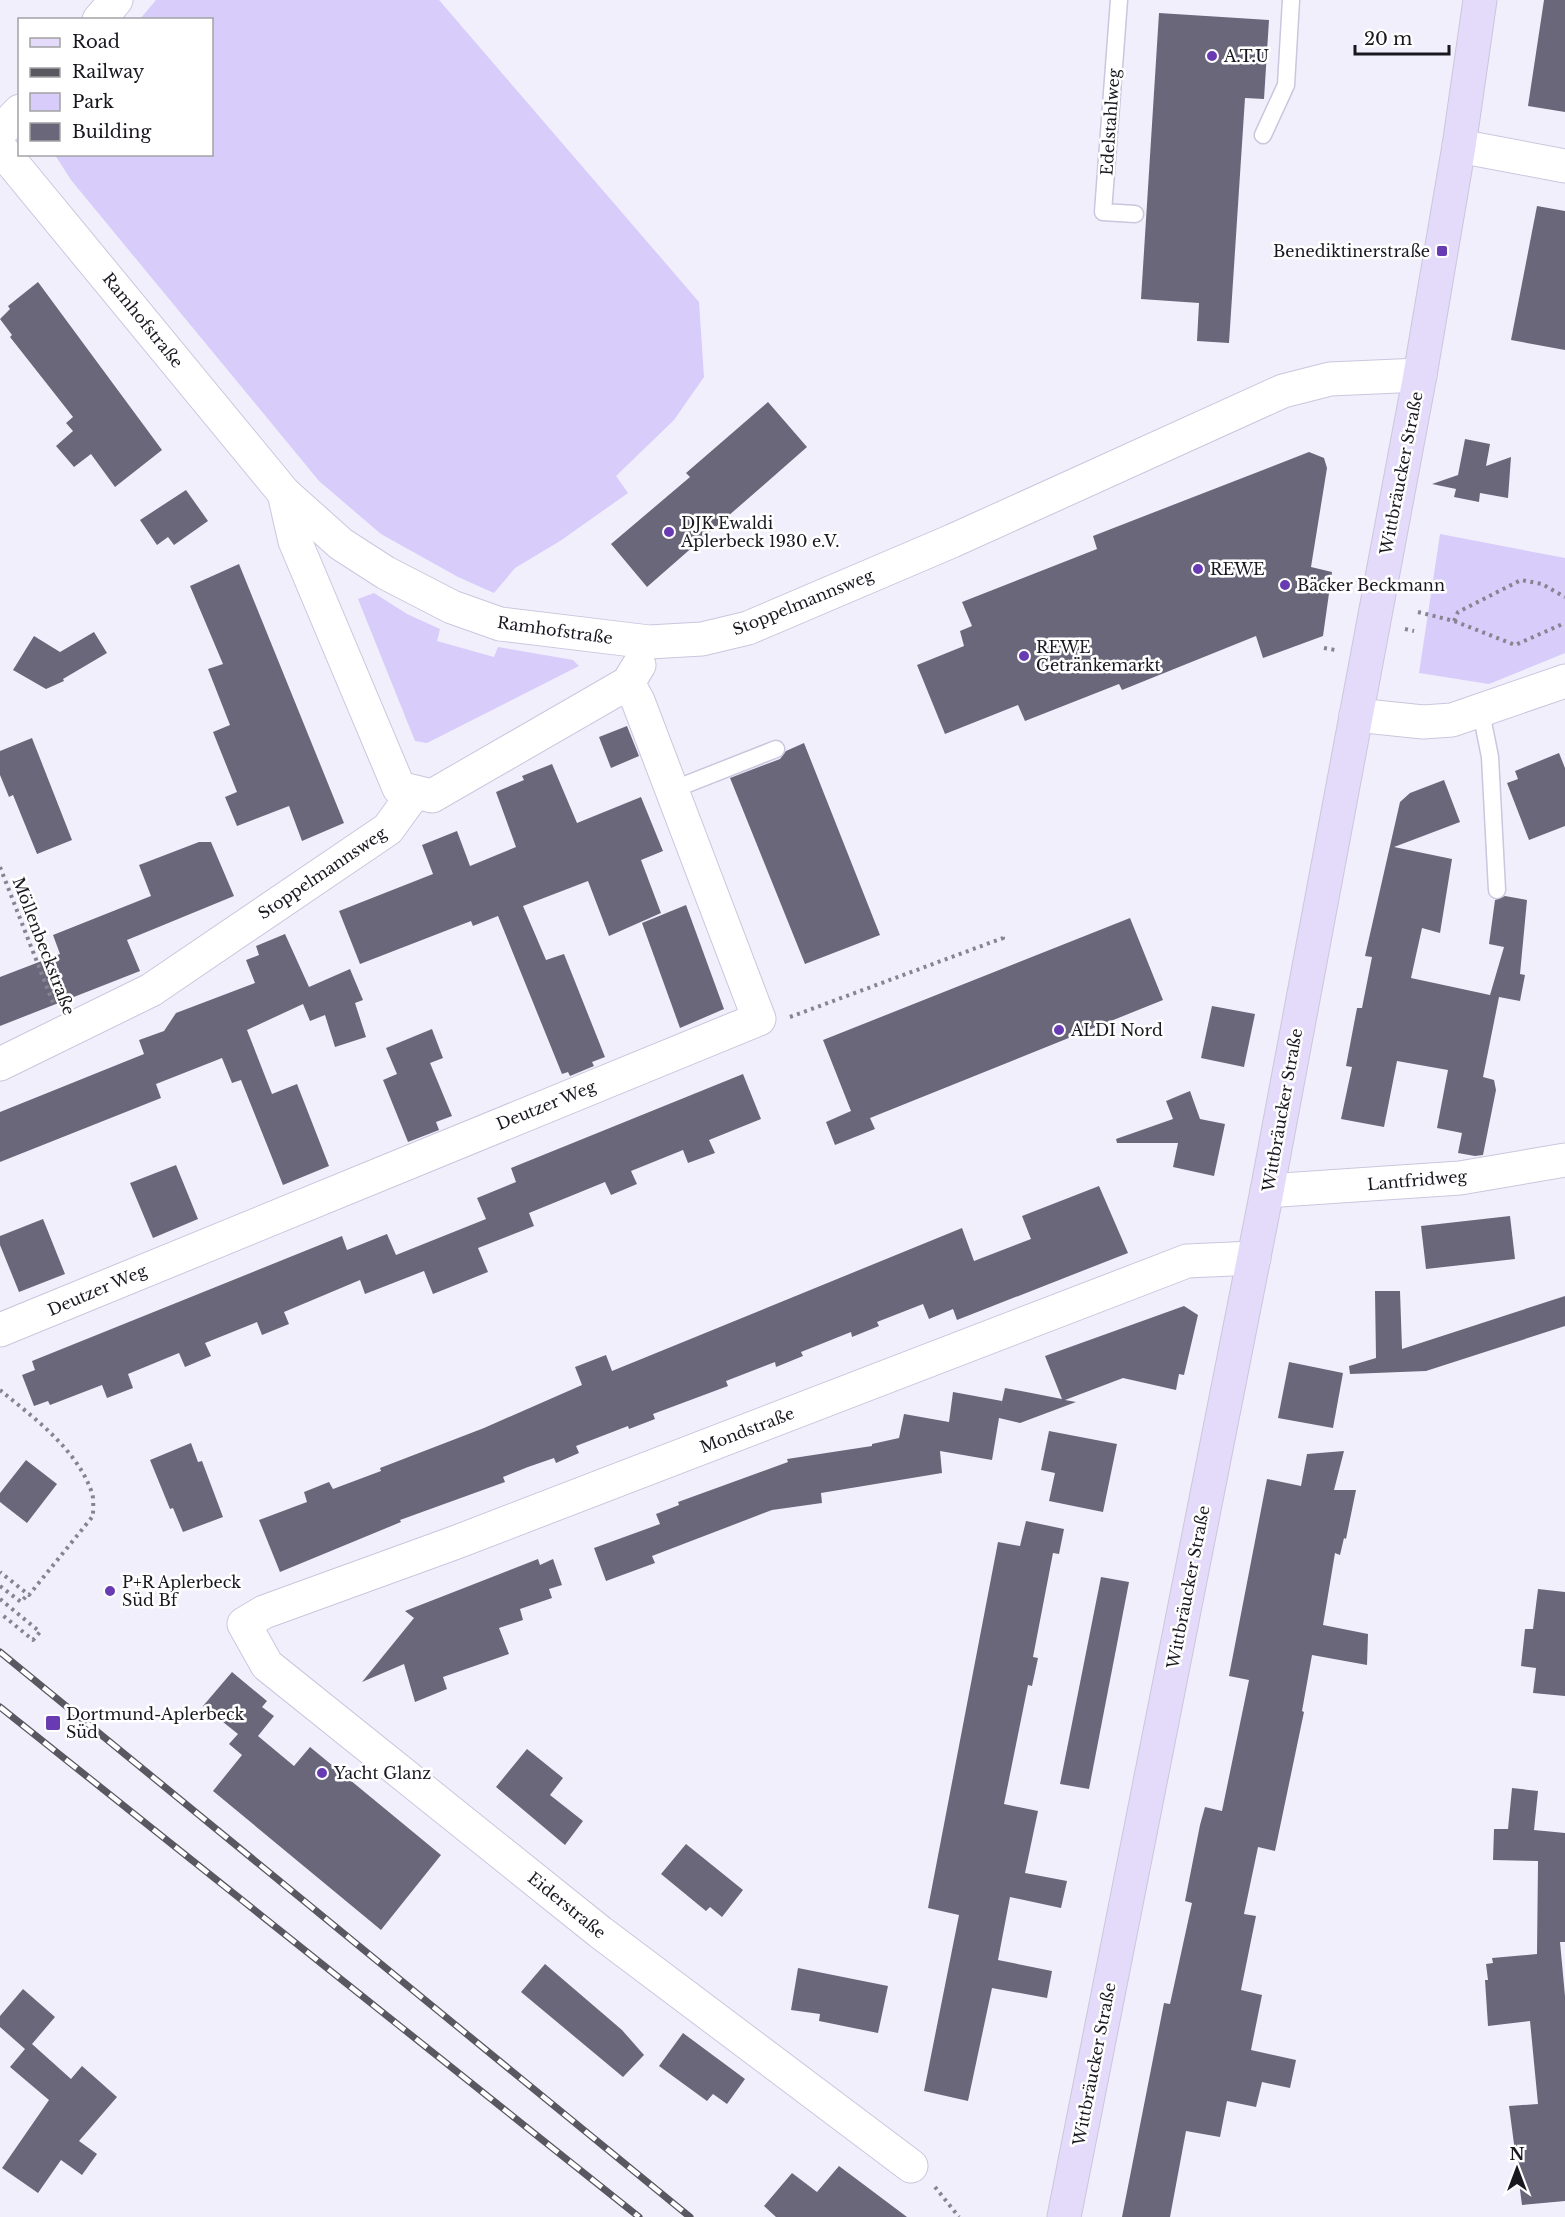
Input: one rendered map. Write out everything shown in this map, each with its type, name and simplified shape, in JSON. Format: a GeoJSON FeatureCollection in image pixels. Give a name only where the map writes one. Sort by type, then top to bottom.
{"type":"FeatureCollection","features":[{"type":"Feature","properties":{"kind":"main road","name":"Wittbräucker Straße"},"geometry":{"type":"LineString","coordinates":[[1064,2217],[1267,1191],[1420,375],[1459,146],[1480,0]]}},
{"type":"Feature","properties":{"kind":"street"},"geometry":{"type":"LineString","coordinates":[[101,18],[116,0]]}},
{"type":"Feature","properties":{"kind":"street"},"geometry":{"type":"LineString","coordinates":[[0,132],[18,113]]}},
{"type":"Feature","properties":{"kind":"street"},"geometry":{"type":"LineString","coordinates":[[1459,146],[1565,166]]}},
{"type":"Feature","properties":{"kind":"street","name":"Ramhofstraße"},"geometry":{"type":"LineString","coordinates":[[0,148],[284,493],[341,544],[386,573],[452,607],[500,624],[649,642]]}},
{"type":"Feature","properties":{"kind":"street","name":"Stoppelmannsweg"},"geometry":{"type":"LineString","coordinates":[[649,642],[702,639],[748,628],[952,541],[1283,391],[1330,379],[1420,375]]}},
{"type":"Feature","properties":{"kind":"street","name":"Ramhofstraße"},"geometry":{"type":"LineString","coordinates":[[284,493],[295,541],[399,788],[414,793]]}},
{"type":"Feature","properties":{"kind":"street"},"geometry":{"type":"LineString","coordinates":[[414,793],[432,796],[628,683],[649,642]]}},
{"type":"Feature","properties":{"kind":"street"},"geometry":{"type":"LineString","coordinates":[[1356,715],[1423,723],[1452,720],[1481,712],[1565,681]]}},
{"type":"Feature","properties":{"kind":"street"},"geometry":{"type":"LineString","coordinates":[[628,683],[638,701],[759,1019]]}},
{"type":"Feature","properties":{"kind":"street","name":"Stoppelmannsweg"},"geometry":{"type":"LineString","coordinates":[[0,1064],[66,1034],[151,990],[388,829],[414,793]]}},
{"type":"Feature","properties":{"kind":"street","name":"Deutzer Weg"},"geometry":{"type":"LineString","coordinates":[[0,1330],[759,1019]]}},
{"type":"Feature","properties":{"kind":"street","name":"Lantfridweg"},"geometry":{"type":"LineString","coordinates":[[1267,1191],[1461,1178],[1565,1160]]}},
{"type":"Feature","properties":{"kind":"street","name":"Mondstraße"},"geometry":{"type":"LineString","coordinates":[[244,1624],[264,1612],[454,1543],[1187,1261],[1254,1258]]}},
{"type":"Feature","properties":{"kind":"street","name":"Eiderstraße"},"geometry":{"type":"LineString","coordinates":[[244,1624],[267,1665],[600,1932],[911,2166]]}},
{"type":"Feature","properties":{"kind":"lane","name":"Edelstahlweg"},"geometry":{"type":"LineString","coordinates":[[1119,0],[1103,212],[1136,214]]}},
{"type":"Feature","properties":{"kind":"lane"},"geometry":{"type":"LineString","coordinates":[[1263,135],[1286,85],[1291,0]]}},
{"type":"Feature","properties":{"kind":"lane"},"geometry":{"type":"LineString","coordinates":[[1481,712],[1490,757],[1497,890]]}},
{"type":"Feature","properties":{"kind":"lane"},"geometry":{"type":"LineString","coordinates":[[672,790],[776,749]]}},
{"type":"Feature","properties":{"kind":"path"},"geometry":{"type":"LineString","coordinates":[[1454,621],[1458,612],[1521,580],[1542,584],[1565,597]]}},
{"type":"Feature","properties":{"kind":"path"},"geometry":{"type":"LineString","coordinates":[[1418,612],[1454,621],[1515,645],[1565,623]]}},
{"type":"Feature","properties":{"kind":"path"},"geometry":{"type":"LineString","coordinates":[[1324,648],[1339,651]]}},
{"type":"Feature","properties":{"kind":"path","name":"Möllenbeckstraße"},"geometry":{"type":"LineString","coordinates":[[0,867],[66,1034]]}},
{"type":"Feature","properties":{"kind":"path"},"geometry":{"type":"LineString","coordinates":[[759,1019],[797,1017],[1003,938],[1001,933]]}},
{"type":"Feature","properties":{"kind":"path"},"geometry":{"type":"LineString","coordinates":[[0,1390],[40,1424],[71,1456],[92,1494],[93,1516],[21,1602],[0,1586]]}},
{"type":"Feature","properties":{"kind":"path"},"geometry":{"type":"LineString","coordinates":[[0,1572],[28,1594]]}},
{"type":"Feature","properties":{"kind":"path"},"geometry":{"type":"LineString","coordinates":[[0,1599],[40,1632],[33,1640],[0,1613]]}},
{"type":"Feature","properties":{"kind":"path"},"geometry":{"type":"LineString","coordinates":[[911,2166],[938,2189],[959,2217]]}},
{"type":"Feature","properties":{"kind":"green space"},"geometry":{"type":"Polygon","coordinates":[[[156,0],[439,0],[699,302],[704,377],[674,420],[616,476],[628,493],[560,541],[515,568],[494,593],[458,577],[381,534],[319,481],[71,180],[56,156],[213,156],[213,18],[141,18],[156,0]]]}},
{"type":"Feature","properties":{"kind":"green space"},"geometry":{"type":"Polygon","coordinates":[[[1440,534],[1565,558],[1565,653],[1489,684],[1419,673],[1440,534]]]}},
{"type":"Feature","properties":{"kind":"green space"},"geometry":{"type":"Polygon","coordinates":[[[374,593],[407,614],[440,629],[437,641],[494,657],[498,647],[573,660],[579,666],[427,743],[415,741],[358,599],[374,593]]]}},
{"type":"Feature","properties":{"kind":"building"},"geometry":{"type":"Polygon","coordinates":[[[1544,0],[1565,0],[1565,112],[1528,106],[1544,0]]]}},
{"type":"Feature","properties":{"kind":"building"},"geometry":{"type":"Polygon","coordinates":[[[1159,13],[1269,20],[1264,99],[1245,98],[1229,343],[1197,341],[1199,303],[1141,299],[1159,13]]]}},
{"type":"Feature","properties":{"kind":"building"},"geometry":{"type":"Polygon","coordinates":[[[1537,206],[1565,211],[1565,350],[1511,340],[1537,206]]]}},
{"type":"Feature","properties":{"kind":"building"},"geometry":{"type":"Polygon","coordinates":[[[38,282],[162,450],[115,487],[91,454],[74,467],[56,446],[73,431],[66,423],[73,417],[10,337],[12,335],[0,319],[10,309],[8,306],[38,282]]]}},
{"type":"Feature","properties":{"kind":"building"},"geometry":{"type":"Polygon","coordinates":[[[768,402],[807,447],[647,587],[611,544],[690,477],[686,473],[768,402]]]}},
{"type":"Feature","properties":{"kind":"building"},"geometry":{"type":"Polygon","coordinates":[[[1465,439],[1490,444],[1486,466],[1511,457],[1508,498],[1480,493],[1479,502],[1454,497],[1456,489],[1432,484],[1458,475],[1465,439]]]}},
{"type":"Feature","properties":{"kind":"building","name":"REWE"},"geometry":{"type":"Polygon","coordinates":[[[1309,452],[1324,458],[1327,468],[1311,567],[1332,572],[1323,636],[1263,658],[1256,636],[1122,690],[1119,684],[1025,721],[1018,705],[945,734],[917,665],[964,646],[960,631],[972,626],[962,602],[1097,549],[1093,536],[1309,452]]]}},
{"type":"Feature","properties":{"kind":"building"},"geometry":{"type":"Polygon","coordinates":[[[186,490],[208,521],[174,545],[168,537],[157,545],[140,520],[186,490]]]}},
{"type":"Feature","properties":{"kind":"building"},"geometry":{"type":"Polygon","coordinates":[[[239,564],[344,823],[302,841],[289,806],[237,826],[225,797],[237,792],[213,732],[230,725],[208,669],[223,664],[190,586],[239,564]]]}},
{"type":"Feature","properties":{"kind":"building"},"geometry":{"type":"Polygon","coordinates":[[[94,632],[107,653],[63,679],[64,681],[46,689],[13,670],[34,636],[60,652],[94,632]]]}},
{"type":"Feature","properties":{"kind":"building"},"geometry":{"type":"Polygon","coordinates":[[[627,726],[639,756],[611,768],[599,737],[627,726]]]}},
{"type":"Feature","properties":{"kind":"building"},"geometry":{"type":"Polygon","coordinates":[[[32,738],[72,840],[37,854],[13,795],[9,797],[0,775],[0,751],[32,738]]]}},
{"type":"Feature","properties":{"kind":"building"},"geometry":{"type":"Polygon","coordinates":[[[804,743],[880,935],[805,964],[730,778],[780,759],[786,751],[804,743]]]}},
{"type":"Feature","properties":{"kind":"building"},"geometry":{"type":"Polygon","coordinates":[[[1559,753],[1565,768],[1565,826],[1529,840],[1507,783],[1518,779],[1515,771],[1559,753]]]}},
{"type":"Feature","properties":{"kind":"building"},"geometry":{"type":"Polygon","coordinates":[[[552,764],[577,823],[641,797],[663,851],[641,860],[661,913],[609,936],[588,881],[523,906],[546,960],[564,954],[605,1057],[592,1062],[594,1066],[570,1076],[568,1072],[562,1074],[498,916],[473,926],[471,921],[360,964],[339,911],[433,874],[422,845],[457,831],[470,866],[516,847],[496,792],[524,780],[522,776],[552,764]]]}},
{"type":"Feature","properties":{"kind":"building"},"geometry":{"type":"Polygon","coordinates":[[[1444,780],[1460,822],[1394,847],[1452,859],[1440,933],[1422,928],[1411,978],[1490,995],[1504,947],[1489,944],[1495,900],[1505,896],[1527,900],[1520,974],[1525,975],[1520,1001],[1499,997],[1483,1077],[1494,1080],[1496,1090],[1483,1155],[1475,1156],[1458,1153],[1462,1133],[1437,1128],[1448,1070],[1397,1061],[1384,1127],[1341,1119],[1352,1067],[1346,1066],[1357,1008],[1362,1008],[1372,957],[1365,956],[1400,802],[1410,793],[1444,780]]]}},
{"type":"Feature","properties":{"kind":"building"},"geometry":{"type":"Polygon","coordinates":[[[199,842],[211,842],[234,896],[127,940],[140,971],[0,1026],[0,977],[60,954],[53,935],[151,896],[139,865],[199,842]]]}},
{"type":"Feature","properties":{"kind":"building"},"geometry":{"type":"Polygon","coordinates":[[[686,905],[724,1009],[680,1028],[642,923],[686,905]]]}},
{"type":"Feature","properties":{"kind":"building"},"geometry":{"type":"Polygon","coordinates":[[[1130,918],[1163,1000],[870,1118],[875,1129],[835,1145],[826,1122],[851,1111],[823,1040],[1130,918]]]}},
{"type":"Feature","properties":{"kind":"building"},"geometry":{"type":"Polygon","coordinates":[[[285,934],[309,987],[350,969],[363,1000],[355,1003],[366,1037],[335,1047],[325,1015],[310,1021],[303,1004],[247,1030],[272,1094],[297,1084],[329,1166],[283,1185],[241,1080],[232,1083],[222,1058],[156,1084],[161,1098],[0,1162],[0,1112],[144,1054],[139,1040],[164,1031],[176,1013],[255,983],[246,960],[259,955],[256,946],[285,934]]]}},
{"type":"Feature","properties":{"kind":"building"},"geometry":{"type":"Polygon","coordinates":[[[1212,1006],[1255,1014],[1244,1067],[1201,1058],[1212,1006]]]}},
{"type":"Feature","properties":{"kind":"building"},"geometry":{"type":"Polygon","coordinates":[[[432,1029],[443,1058],[430,1063],[452,1116],[436,1122],[439,1130],[408,1142],[383,1080],[397,1074],[386,1048],[432,1029]]]}},
{"type":"Feature","properties":{"kind":"building"},"geometry":{"type":"Polygon","coordinates":[[[743,1074],[761,1119],[709,1140],[715,1153],[688,1163],[683,1150],[631,1171],[637,1184],[611,1195],[605,1182],[529,1213],[534,1226],[478,1248],[488,1272],[433,1294],[424,1271],[365,1294],[360,1280],[284,1312],[289,1324],[262,1335],[257,1322],[205,1343],[211,1356],[185,1367],[179,1353],[128,1374],[133,1388],[107,1398],[102,1385],[50,1405],[48,1401],[34,1406],[22,1375],[35,1370],[32,1361],[342,1236],[347,1250],[387,1234],[396,1255],[486,1219],[477,1198],[516,1182],[511,1168],[743,1074]]]}},
{"type":"Feature","properties":{"kind":"building"},"geometry":{"type":"Polygon","coordinates":[[[1190,1091],[1200,1119],[1225,1124],[1214,1176],[1173,1167],[1178,1143],[1117,1143],[1116,1139],[1173,1119],[1166,1101],[1190,1091]]]}},
{"type":"Feature","properties":{"kind":"building"},"geometry":{"type":"Polygon","coordinates":[[[176,1165],[198,1219],[153,1238],[130,1183],[176,1165]]]}},
{"type":"Feature","properties":{"kind":"building"},"geometry":{"type":"Polygon","coordinates":[[[1099,1186],[1128,1253],[957,1320],[953,1309],[929,1319],[923,1304],[877,1322],[879,1326],[852,1337],[851,1332],[801,1352],[803,1356],[776,1367],[775,1362],[726,1381],[728,1386],[653,1414],[655,1419],[629,1429],[628,1426],[576,1446],[579,1453],[556,1463],[554,1458],[528,1467],[503,1477],[505,1482],[400,1520],[401,1522],[280,1572],[259,1520],[307,1502],[304,1492],[329,1482],[333,1489],[381,1471],[380,1468],[484,1428],[582,1385],[575,1367],[606,1355],[612,1371],[962,1228],[974,1261],[1031,1239],[1022,1216],[1099,1186]]]}},
{"type":"Feature","properties":{"kind":"building"},"geometry":{"type":"Polygon","coordinates":[[[1510,1216],[1515,1259],[1426,1269],[1421,1226],[1510,1216]]]}},
{"type":"Feature","properties":{"kind":"building"},"geometry":{"type":"Polygon","coordinates":[[[43,1219],[65,1274],[19,1292],[0,1245],[0,1236],[43,1219]]]}},
{"type":"Feature","properties":{"kind":"building"},"geometry":{"type":"Polygon","coordinates":[[[1375,1291],[1400,1291],[1402,1349],[1565,1296],[1565,1326],[1426,1371],[1350,1374],[1349,1366],[1376,1358],[1375,1291]]]}},
{"type":"Feature","properties":{"kind":"building"},"geometry":{"type":"Polygon","coordinates":[[[1184,1306],[1198,1315],[1184,1375],[1179,1374],[1176,1390],[1123,1378],[1065,1400],[1076,1402],[1020,1423],[999,1418],[992,1460],[940,1451],[942,1473],[821,1493],[822,1503],[772,1510],[652,1556],[655,1563],[606,1581],[594,1548],[660,1524],[656,1514],[679,1505],[678,1502],[788,1462],[787,1459],[872,1446],[872,1444],[899,1438],[904,1414],[949,1422],[953,1392],[1002,1401],[1001,1406],[1005,1388],[1062,1399],[1045,1356],[1184,1306]]]}},
{"type":"Feature","properties":{"kind":"building"},"geometry":{"type":"Polygon","coordinates":[[[1289,1362],[1343,1373],[1333,1428],[1278,1418],[1289,1362]]]}},
{"type":"Feature","properties":{"kind":"building"},"geometry":{"type":"Polygon","coordinates":[[[1049,1431],[1117,1444],[1103,1512],[1049,1501],[1055,1473],[1041,1470],[1049,1431]]]}},
{"type":"Feature","properties":{"kind":"building"},"geometry":{"type":"Polygon","coordinates":[[[191,1443],[198,1462],[202,1461],[223,1517],[183,1532],[173,1508],[170,1509],[150,1460],[191,1443]]]}},
{"type":"Feature","properties":{"kind":"building"},"geometry":{"type":"Polygon","coordinates":[[[1344,1451],[1334,1490],[1356,1490],[1346,1539],[1344,1538],[1340,1555],[1335,1553],[1323,1625],[1368,1634],[1367,1665],[1312,1655],[1302,1711],[1304,1712],[1275,1851],[1258,1847],[1244,1914],[1256,1916],[1241,1990],[1262,1995],[1251,2050],[1296,2060],[1290,2088],[1262,2082],[1256,2107],[1227,2101],[1220,2137],[1186,2131],[1170,2217],[1122,2217],[1164,2003],[1170,2004],[1192,1903],[1185,1901],[1200,1825],[1205,1807],[1222,1811],[1249,1680],[1229,1676],[1267,1479],[1301,1486],[1307,1454],[1344,1451]]]}},
{"type":"Feature","properties":{"kind":"building"},"geometry":{"type":"Polygon","coordinates":[[[26,1460],[57,1484],[27,1523],[0,1502],[0,1493],[26,1460]]]}},
{"type":"Feature","properties":{"kind":"building"},"geometry":{"type":"Polygon","coordinates":[[[1026,1521],[1064,1529],[1059,1554],[1053,1553],[1033,1657],[1038,1658],[1032,1686],[1028,1685],[1004,1804],[1038,1811],[1025,1873],[1067,1881],[1061,1908],[1010,1897],[998,1960],[1052,1971],[1047,1998],[992,1988],[968,2101],[924,2091],[959,1915],[928,1908],[998,1542],[1020,1546],[1026,1521]]]}},
{"type":"Feature","properties":{"kind":"building"},"geometry":{"type":"Polygon","coordinates":[[[538,1559],[540,1565],[553,1559],[562,1585],[549,1589],[552,1598],[520,1609],[523,1620],[499,1628],[509,1654],[443,1677],[447,1689],[415,1702],[404,1664],[362,1682],[414,1618],[405,1611],[538,1559]]]}},
{"type":"Feature","properties":{"kind":"building"},"geometry":{"type":"Polygon","coordinates":[[[1101,1577],[1129,1582],[1089,1789],[1060,1784],[1101,1577]]]}},
{"type":"Feature","properties":{"kind":"building"},"geometry":{"type":"Polygon","coordinates":[[[1538,1589],[1565,1592],[1565,1696],[1533,1693],[1536,1668],[1521,1666],[1525,1629],[1533,1629],[1538,1589]]]}},
{"type":"Feature","properties":{"kind":"building"},"geometry":{"type":"Polygon","coordinates":[[[232,1672],[267,1701],[262,1707],[274,1716],[258,1736],[294,1766],[310,1747],[441,1855],[381,1930],[213,1791],[242,1755],[229,1744],[238,1734],[203,1706],[232,1672]]]}},
{"type":"Feature","properties":{"kind":"building"},"geometry":{"type":"Polygon","coordinates":[[[527,1749],[563,1778],[550,1795],[583,1821],[565,1845],[496,1787],[527,1749]]]}},
{"type":"Feature","properties":{"kind":"building"},"geometry":{"type":"Polygon","coordinates":[[[1512,1788],[1538,1791],[1534,1830],[1565,1833],[1565,1942],[1560,1942],[1565,1996],[1565,2201],[1522,2205],[1509,2106],[1538,2104],[1530,2021],[1488,2026],[1485,1980],[1488,1980],[1486,1964],[1493,1963],[1492,1958],[1537,1954],[1538,1861],[1493,1860],[1494,1829],[1508,1829],[1512,1788]]]}},
{"type":"Feature","properties":{"kind":"building"},"geometry":{"type":"Polygon","coordinates":[[[686,1844],[743,1890],[722,1917],[710,1907],[706,1911],[661,1874],[686,1844]]]}},
{"type":"Feature","properties":{"kind":"building"},"geometry":{"type":"Polygon","coordinates":[[[545,1964],[622,2030],[644,2055],[623,2077],[521,1992],[545,1964]]]}},
{"type":"Feature","properties":{"kind":"building"},"geometry":{"type":"Polygon","coordinates":[[[798,1968],[888,1986],[878,2033],[819,2021],[820,2014],[791,2010],[798,1968]]]}},
{"type":"Feature","properties":{"kind":"building"},"geometry":{"type":"Polygon","coordinates":[[[23,1989],[55,2017],[32,2044],[71,2079],[82,2066],[117,2097],[79,2141],[97,2154],[82,2175],[61,2160],[38,2193],[2,2168],[49,2100],[10,2067],[25,2049],[0,2027],[0,2016],[23,1989]]]}},
{"type":"Feature","properties":{"kind":"building"},"geometry":{"type":"Polygon","coordinates":[[[683,2033],[745,2079],[727,2104],[713,2094],[707,2101],[659,2066],[683,2033]]]}},
{"type":"Feature","properties":{"kind":"building"},"geometry":{"type":"Polygon","coordinates":[[[839,2166],[907,2217],[776,2217],[764,2206],[792,2173],[817,2192],[839,2166]]]}},
{"type":"Feature","properties":{"kind":"railway"},"geometry":{"type":"LineString","coordinates":[[0,1652],[690,2217]]}},
{"type":"Feature","properties":{"kind":"railway"},"geometry":{"type":"LineString","coordinates":[[0,1707],[639,2217]]}},
{"type":"Feature","properties":{"kind":"place","name":"A.T.U"},"geometry":{"type":"Point","coordinates":[1212,56]}},
{"type":"Feature","properties":{"kind":"place","name":"Benediktinerstraße"},"geometry":{"type":"Point","coordinates":[1442,251]}},
{"type":"Feature","properties":{"kind":"place","name":"DJK Ewaldi Aplerbeck 1930 e.V."},"geometry":{"type":"Point","coordinates":[669,532]}},
{"type":"Feature","properties":{"kind":"place","name":"REWE"},"geometry":{"type":"Point","coordinates":[1198,569]}},
{"type":"Feature","properties":{"kind":"place","name":"Bäcker Beckmann"},"geometry":{"type":"Point","coordinates":[1285,585]}},
{"type":"Feature","properties":{"kind":"place","name":"REWE Getränkemarkt"},"geometry":{"type":"Point","coordinates":[1024,656]}},
{"type":"Feature","properties":{"kind":"place","name":"ALDI Nord"},"geometry":{"type":"Point","coordinates":[1059,1030]}},
{"type":"Feature","properties":{"kind":"place","name":"P+R Aplerbeck Süd Bf"},"geometry":{"type":"Point","coordinates":[110,1591]}},
{"type":"Feature","properties":{"kind":"place","name":"Dortmund-Aplerbeck Süd"},"geometry":{"type":"Point","coordinates":[53,1723]}},
{"type":"Feature","properties":{"kind":"place","name":"Yacht Glanz"},"geometry":{"type":"Point","coordinates":[322,1773]}}]}
